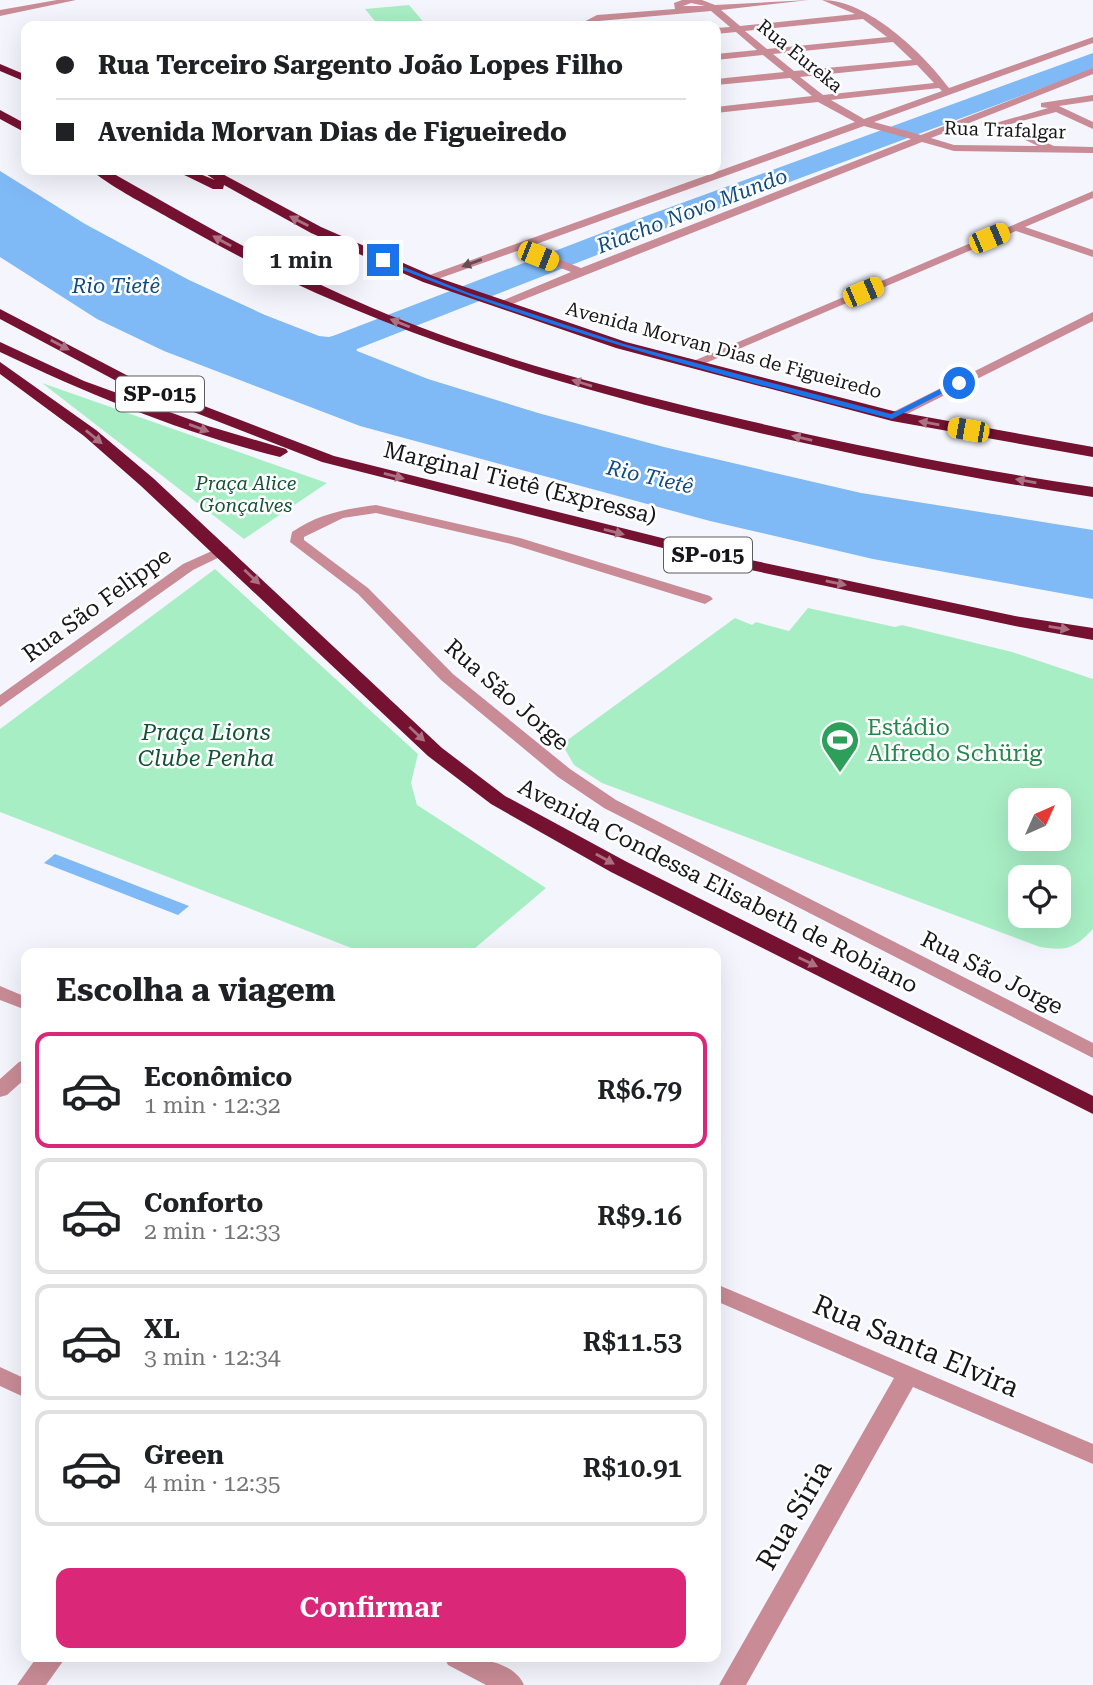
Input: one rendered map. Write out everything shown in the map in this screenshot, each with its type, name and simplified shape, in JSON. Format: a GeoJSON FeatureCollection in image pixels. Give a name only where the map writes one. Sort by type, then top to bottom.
{"type":"FeatureCollection","features":[{"type":"Feature","properties":{"kind":"highway"},"geometry":{"type":"LineString","coordinates":[[0,67],[21,77]]}},
{"type":"Feature","properties":{"kind":"highway"},"geometry":{"type":"LineString","coordinates":[[0,106],[21,113]]}},
{"type":"Feature","properties":{"kind":"highway"},"geometry":{"type":"LineString","coordinates":[[0,114],[21,126]]}},
{"type":"Feature","properties":{"kind":"highway"},"geometry":{"type":"LineString","coordinates":[[107,175],[246,255],[428,334],[643,401],[865,452],[1093,492]]}},
{"type":"Feature","properties":{"kind":"highway"},"geometry":{"type":"LineString","coordinates":[[192,175],[262,203]]}},
{"type":"Feature","properties":{"kind":"highway","name":"Avenida Morvan Dias de Figueiredo"},"geometry":{"type":"LineString","coordinates":[[214,175],[262,203],[428,279],[491,303],[690,365],[892,416],[1093,453]]}},
{"type":"Feature","properties":{"kind":"highway","name":"Marginal Tietê (Expressa)"},"geometry":{"type":"LineString","coordinates":[[0,313],[129,382],[328,459],[746,564],[1015,621],[1093,634]]}},
{"type":"Feature","properties":{"kind":"highway"},"geometry":{"type":"LineString","coordinates":[[0,345],[79,384],[202,429],[271,450],[328,459]]}},
{"type":"Feature","properties":{"kind":"highway","name":"Avenida Condessa Elisabeth de Robiano"},"geometry":{"type":"LineString","coordinates":[[0,367],[90,433],[223,550],[435,752],[498,800],[619,867],[1093,1106]]}},
{"type":"Feature","properties":{"kind":"street"},"geometry":{"type":"LineString","coordinates":[[0,13],[72,0]]}},
{"type":"Feature","properties":{"kind":"street"},"geometry":{"type":"LineString","coordinates":[[590,21],[711,6],[805,0]]}},
{"type":"Feature","properties":{"kind":"street"},"geometry":{"type":"LineString","coordinates":[[826,0],[866,16],[945,88]]}},
{"type":"Feature","properties":{"kind":"street","name":"Rua Eureka"},"geometry":{"type":"LineString","coordinates":[[711,6],[821,99],[863,122],[912,137]]}},
{"type":"Feature","properties":{"kind":"street"},"geometry":{"type":"LineString","coordinates":[[721,31],[866,16]]}},
{"type":"Feature","properties":{"kind":"street"},"geometry":{"type":"LineString","coordinates":[[721,56],[894,39]]}},
{"type":"Feature","properties":{"kind":"street"},"geometry":{"type":"LineString","coordinates":[[721,173],[863,122],[945,88],[1093,40]]}},
{"type":"Feature","properties":{"kind":"street"},"geometry":{"type":"LineString","coordinates":[[721,82],[916,62]]}},
{"type":"Feature","properties":{"kind":"street"},"geometry":{"type":"LineString","coordinates":[[491,303],[581,272],[912,137],[985,113],[1093,71]]}},
{"type":"Feature","properties":{"kind":"street"},"geometry":{"type":"LineString","coordinates":[[721,109],[945,88]]}},
{"type":"Feature","properties":{"kind":"street"},"geometry":{"type":"LineString","coordinates":[[1055,150],[997,124],[1093,98]]}},
{"type":"Feature","properties":{"kind":"street"},"geometry":{"type":"LineString","coordinates":[[985,113],[1054,107],[1093,126]]}},
{"type":"Feature","properties":{"kind":"street","name":"Rua Trafalgar"},"geometry":{"type":"LineString","coordinates":[[912,137],[968,149],[1093,150]]}},
{"type":"Feature","properties":{"kind":"street"},"geometry":{"type":"LineString","coordinates":[[428,279],[716,175]]}},
{"type":"Feature","properties":{"kind":"street"},"geometry":{"type":"LineString","coordinates":[[690,365],[1093,194]]}},
{"type":"Feature","properties":{"kind":"street"},"geometry":{"type":"LineString","coordinates":[[1014,227],[1093,254]]}},
{"type":"Feature","properties":{"kind":"street"},"geometry":{"type":"LineString","coordinates":[[517,247],[581,272]]}},
{"type":"Feature","properties":{"kind":"street"},"geometry":{"type":"LineString","coordinates":[[892,416],[1093,316]]}},
{"type":"Feature","properties":{"kind":"street","name":"Rua São Jorge"},"geometry":{"type":"LineString","coordinates":[[705,599],[515,541],[376,509],[340,514],[310,526],[297,535],[297,542],[363,592],[447,677],[564,774],[610,804],[1093,1051]]}},
{"type":"Feature","properties":{"kind":"street","name":"Rua São Felippe"},"geometry":{"type":"LineString","coordinates":[[0,702],[188,567],[223,550]]}},
{"type":"Feature","properties":{"kind":"street"},"geometry":{"type":"LineString","coordinates":[[0,992],[21,1002]]}},
{"type":"Feature","properties":{"kind":"street"},"geometry":{"type":"LineString","coordinates":[[0,1090],[21,1071]]}},
{"type":"Feature","properties":{"kind":"street","name":"Rua Santa Elvira"},"geometry":{"type":"LineString","coordinates":[[721,1294],[1093,1454]]}},
{"type":"Feature","properties":{"kind":"street","name":"Rua Síria"},"geometry":{"type":"LineString","coordinates":[[732,1685],[908,1375]]}},
{"type":"Feature","properties":{"kind":"street"},"geometry":{"type":"LineString","coordinates":[[0,1376],[21,1386]]}},
{"type":"Feature","properties":{"kind":"street"},"geometry":{"type":"LineString","coordinates":[[30,1685],[49,1662]]}},
{"type":"Feature","properties":{"kind":"street"},"geometry":{"type":"LineString","coordinates":[[467,1662],[511,1685]]}},
{"type":"Feature","properties":{"kind":"green space"},"geometry":{"type":"Polygon","coordinates":[[[409,5],[423,21],[375,21],[365,9],[409,5]]]}},
{"type":"Feature","properties":{"kind":"green space","name":"Praça Alice Gonçalves"},"geometry":{"type":"Polygon","coordinates":[[[42,383],[327,483],[244,539],[42,383]]]}},
{"type":"Feature","properties":{"kind":"green space","name":"Praça Lions Clube Penha"},"geometry":{"type":"Polygon","coordinates":[[[215,569],[418,754],[411,783],[417,805],[546,888],[475,948],[351,948],[0,812],[0,729],[215,569]]]}},
{"type":"Feature","properties":{"kind":"green space","name":"Estádio Alfredo Schürig"},"geometry":{"type":"Polygon","coordinates":[[[808,608],[895,627],[902,625],[1012,652],[1093,679],[1093,929],[1070,947],[1040,947],[602,783],[574,765],[562,744],[735,618],[752,625],[756,622],[789,631],[808,608]]]}},
{"type":"Feature","properties":{"kind":"water","name":"Rio Tietê"},"geometry":{"type":"Polygon","coordinates":[[[0,171],[85,224],[189,280],[265,315],[319,336],[329,337],[376,326],[390,332],[356,347],[357,351],[428,379],[538,413],[664,447],[861,493],[1093,530],[1093,599],[873,559],[710,521],[360,426],[164,351],[97,319],[0,257],[0,171]]]}},
{"type":"Feature","properties":{"kind":"water"},"geometry":{"type":"Polygon","coordinates":[[[55,854],[189,906],[178,915],[44,863],[55,854]]]}},
{"type":"Feature","properties":{"kind":"waterway","name":"Riacho Novo Mundo"},"geometry":{"type":"LineString","coordinates":[[323,351],[656,222],[1093,60]]}},
{"type":"Feature","properties":{"kind":"place","name":"Estádio Alfredo Schürig"},"geometry":{"type":"Point","coordinates":[840,774]}},
{"type":"Feature","properties":{"kind":"route"},"geometry":{"type":"LineString","coordinates":[[383,260],[467,294],[621,345],[892,416],[959,383]]}}]}
